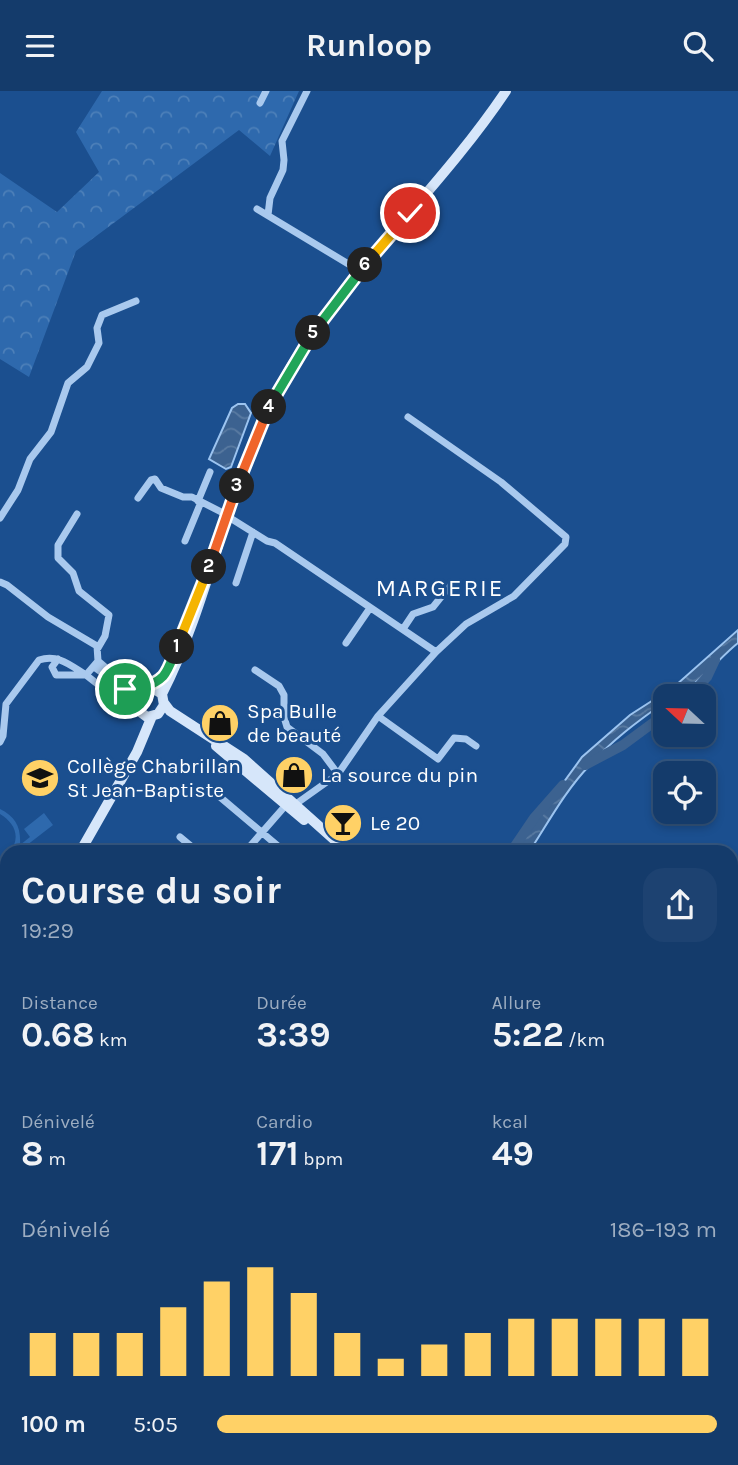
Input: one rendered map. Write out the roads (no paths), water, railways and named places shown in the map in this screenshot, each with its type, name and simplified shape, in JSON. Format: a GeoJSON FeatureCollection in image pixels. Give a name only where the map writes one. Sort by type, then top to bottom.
{"type":"FeatureCollection","features":[{"type":"Feature","properties":{"kind":"main road"},"geometry":{"type":"LineString","coordinates":[[84,845],[139,736],[163,698],[259,427],[280,385],[322,320],[459,154],[506,91]]}},
{"type":"Feature","properties":{"kind":"main road"},"geometry":{"type":"LineString","coordinates":[[214,557],[167,672],[162,680],[146,688],[134,699],[135,708],[151,715],[171,718],[214,744],[291,804]]}},
{"type":"Feature","properties":{"kind":"main road"},"geometry":{"type":"LineString","coordinates":[[146,688],[163,698],[170,711],[244,759],[338,845]]}},
{"type":"Feature","properties":{"kind":"street"},"geometry":{"type":"LineString","coordinates":[[260,103],[266,91]]}},
{"type":"Feature","properties":{"kind":"street"},"geometry":{"type":"LineString","coordinates":[[268,215],[270,198],[285,160],[282,141],[307,91]]}},
{"type":"Feature","properties":{"kind":"street"},"geometry":{"type":"LineString","coordinates":[[257,209],[360,271]]}},
{"type":"Feature","properties":{"kind":"street"},"geometry":{"type":"LineString","coordinates":[[0,517],[18,489],[30,459],[51,432],[68,383],[87,367],[99,343],[97,328],[102,315],[136,301]]}},
{"type":"Feature","properties":{"kind":"street"},"geometry":{"type":"LineString","coordinates":[[252,845],[291,804],[338,774],[378,716],[436,652],[466,624],[522,589],[565,544],[566,537],[501,482],[408,417]]}},
{"type":"Feature","properties":{"kind":"street"},"geometry":{"type":"LineString","coordinates":[[185,541],[210,472]]}},
{"type":"Feature","properties":{"kind":"street"},"geometry":{"type":"LineString","coordinates":[[138,498],[151,480],[155,479],[161,488],[200,501],[267,541],[275,543],[436,652]]}},
{"type":"Feature","properties":{"kind":"street"},"geometry":{"type":"LineString","coordinates":[[58,659],[52,667],[56,675],[86,675],[96,664],[98,648],[105,636],[109,615],[79,591],[73,573],[58,558],[58,545],[77,514]]}},
{"type":"Feature","properties":{"kind":"street"},"geometry":{"type":"LineString","coordinates":[[236,583],[253,532]]}},
{"type":"Feature","properties":{"kind":"street"},"geometry":{"type":"LineString","coordinates":[[0,582],[48,617],[94,642],[98,648]]}},
{"type":"Feature","properties":{"kind":"street"},"geometry":{"type":"LineString","coordinates":[[403,629],[414,614],[433,607],[449,587]]}},
{"type":"Feature","properties":{"kind":"street"},"geometry":{"type":"LineString","coordinates":[[346,643],[370,608]]}},
{"type":"Feature","properties":{"kind":"street"},"geometry":{"type":"LineString","coordinates":[[0,742],[3,736],[4,712],[10,697],[39,660],[47,658],[64,661],[114,697]]}},
{"type":"Feature","properties":{"kind":"street"},"geometry":{"type":"LineString","coordinates":[[96,664],[120,680],[146,688]]}},
{"type":"Feature","properties":{"kind":"street"},"geometry":{"type":"LineString","coordinates":[[96,664],[134,699]]}},
{"type":"Feature","properties":{"kind":"street"},"geometry":{"type":"LineString","coordinates":[[255,670],[279,686],[284,695],[287,727],[323,754],[338,774]]}},
{"type":"Feature","properties":{"kind":"street"},"geometry":{"type":"LineString","coordinates":[[378,716],[438,759],[454,738],[466,739],[476,745]]}},
{"type":"Feature","properties":{"kind":"street"},"geometry":{"type":"LineString","coordinates":[[220,797],[277,845]]}},
{"type":"Feature","properties":{"kind":"street"},"geometry":{"type":"LineString","coordinates":[[180,837],[190,845]]}},
{"type":"Feature","properties":{"kind":"water"},"geometry":{"type":"Polygon","coordinates":[[[245,404],[251,413],[231,467],[226,469],[209,459],[232,408],[245,404]]]}},
{"type":"Feature","properties":{"kind":"water"},"geometry":{"type":"Polygon","coordinates":[[[738,630],[738,643],[694,684],[677,684],[738,630]]]}},
{"type":"Feature","properties":{"kind":"water"},"geometry":{"type":"Polygon","coordinates":[[[653,700],[653,711],[625,732],[580,776],[533,845],[518,845],[582,757],[630,715],[653,700]]]}},
{"type":"Feature","properties":{"kind":"waterway"},"geometry":{"type":"LineString","coordinates":[[701,684],[715,660]]}},
{"type":"Feature","properties":{"kind":"waterway"},"geometry":{"type":"LineString","coordinates":[[585,765],[623,745],[653,723]]}},
{"type":"Feature","properties":{"kind":"waterway"},"geometry":{"type":"LineString","coordinates":[[516,845],[534,818],[563,785]]}},
{"type":"Feature","properties":{"kind":"place","name":"Spa Bulle de beauté"},"geometry":{"type":"Point","coordinates":[220,723]}},
{"type":"Feature","properties":{"kind":"place","name":"La source du pin"},"geometry":{"type":"Point","coordinates":[294,775]}},
{"type":"Feature","properties":{"kind":"place","name":"Collège Chabrillan St Jean-Baptiste"},"geometry":{"type":"Point","coordinates":[40,778]}},
{"type":"Feature","properties":{"kind":"place","name":"Le 20"},"geometry":{"type":"Point","coordinates":[343,823]}},
{"type":"Feature","properties":{"kind":"district","name":"MARGERIE"},"geometry":{"type":"Point","coordinates":[440,588]}}]}
